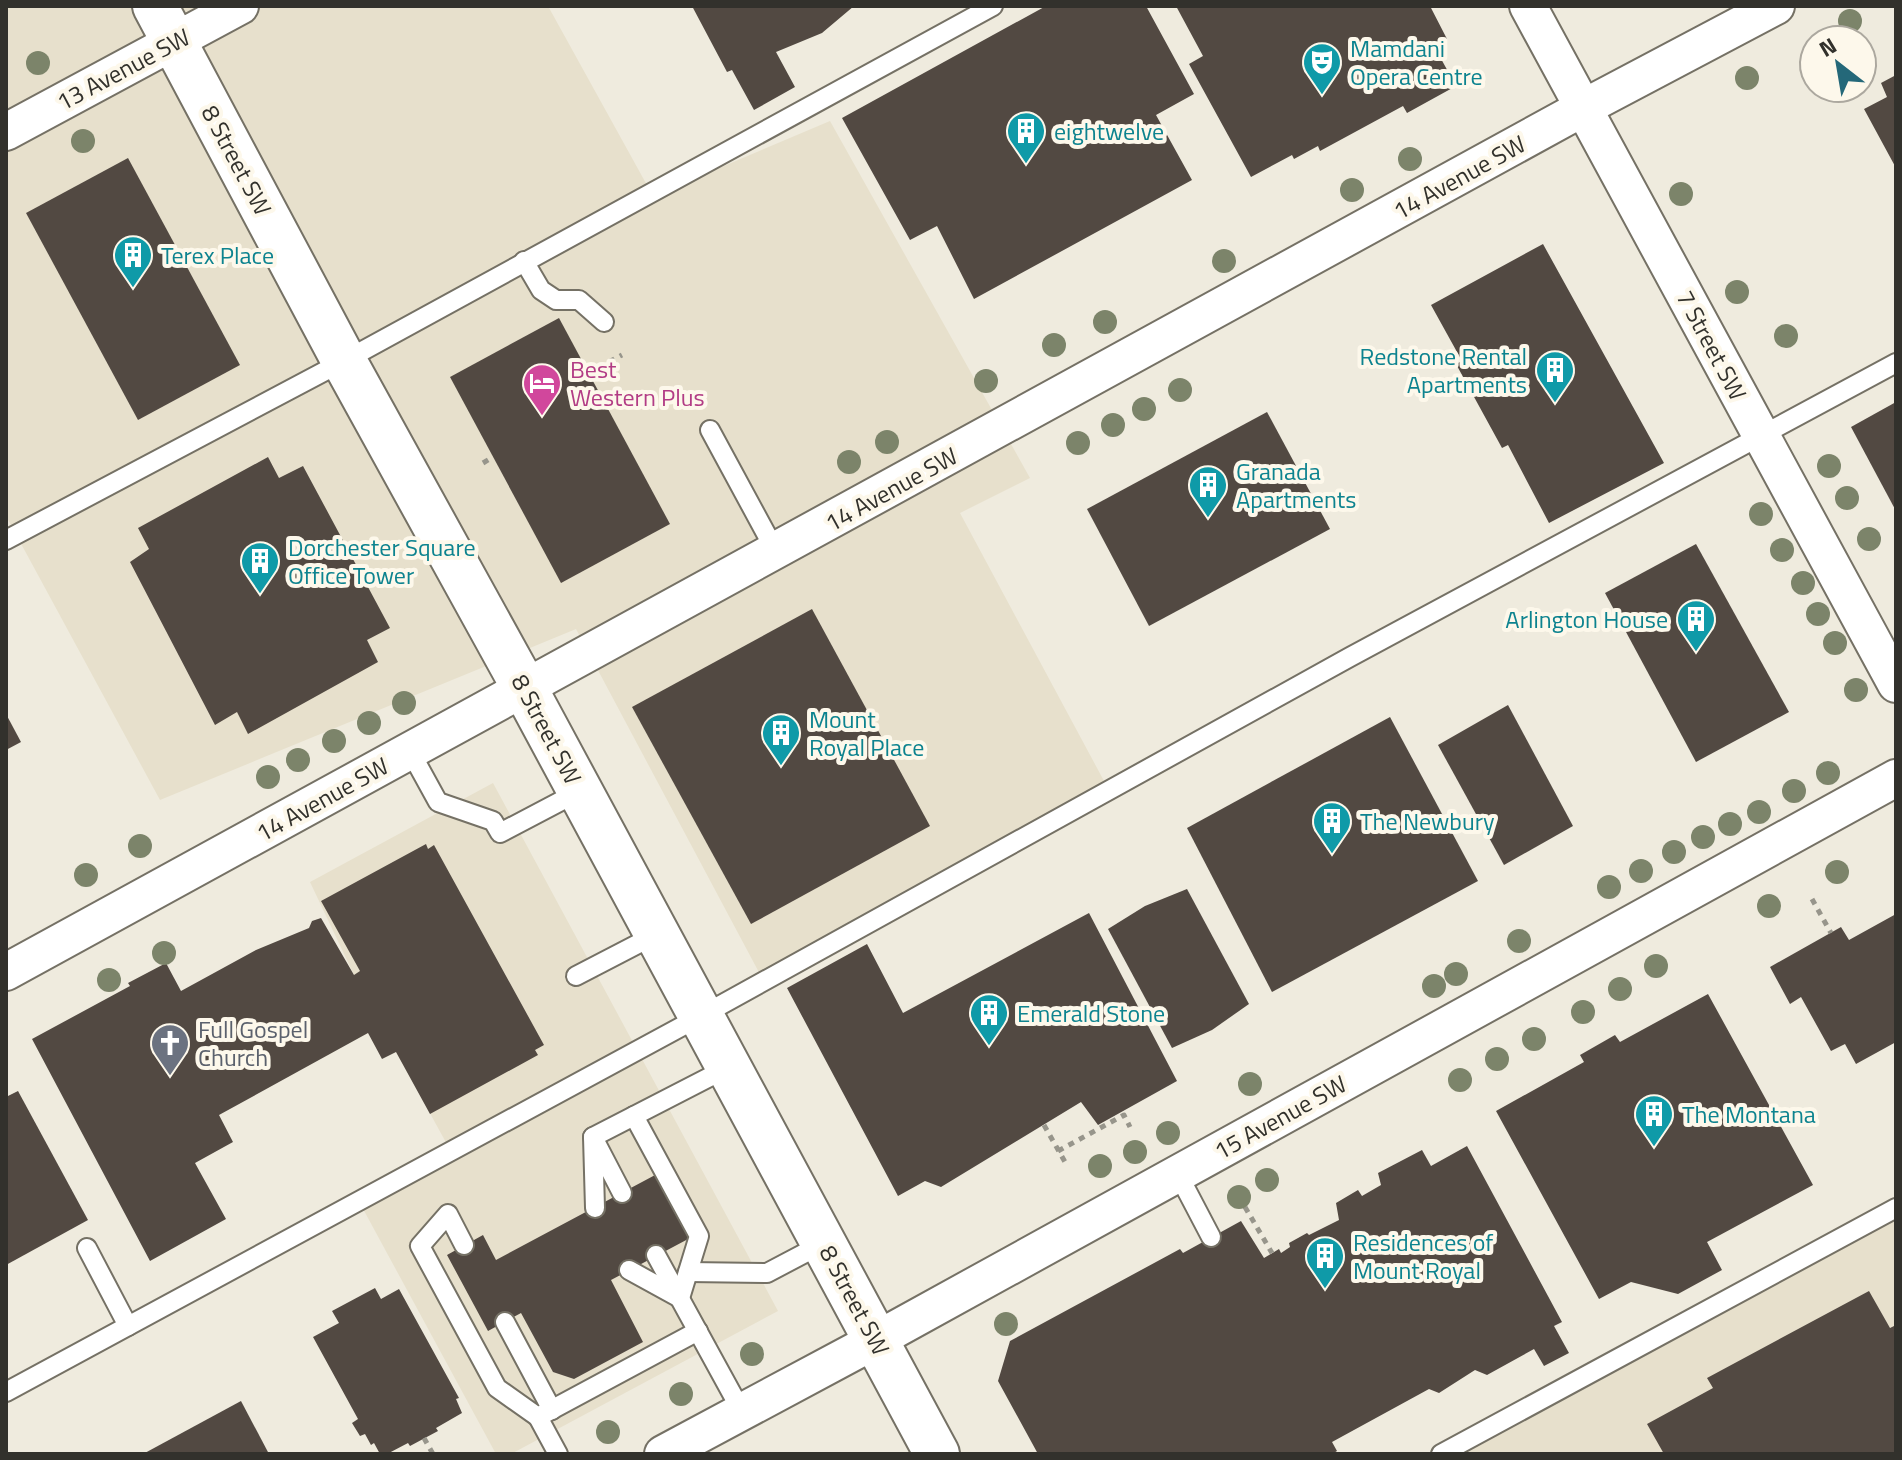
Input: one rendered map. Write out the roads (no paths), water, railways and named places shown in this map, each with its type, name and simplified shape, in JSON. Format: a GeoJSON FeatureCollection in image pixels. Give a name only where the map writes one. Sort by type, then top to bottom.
{"type":"FeatureCollection","features":[{"type":"Feature","properties":{"kind":"main road","name":"8 Street SW"},"geometry":{"type":"LineString","coordinates":[[164,24],[937,1454]]}},
{"type":"Feature","properties":{"kind":"street","name":"13 Avenue SW"},"geometry":{"type":"LineString","coordinates":[[6,132],[164,24],[240,6]]}},
{"type":"Feature","properties":{"kind":"street","name":"7 Street SW"},"geometry":{"type":"LineString","coordinates":[[1528,6],[1896,684]]}},
{"type":"Feature","properties":{"kind":"street","name":"14 Avenue SW"},"geometry":{"type":"LineString","coordinates":[[6,972],[1583,108],[1776,6]]}},
{"type":"Feature","properties":{"kind":"street","name":"15 Avenue SW"},"geometry":{"type":"LineString","coordinates":[[663,1454],[876,1340],[1896,778]]}},
{"type":"Feature","properties":{"kind":"lane"},"geometry":{"type":"LineString","coordinates":[[6,540],[344,361],[993,6]]}},
{"type":"Feature","properties":{"kind":"lane"},"geometry":{"type":"LineString","coordinates":[[524,261],[541,290],[556,300],[579,300],[604,322]]}},
{"type":"Feature","properties":{"kind":"lane"},"geometry":{"type":"LineString","coordinates":[[6,1392],[701,1016],[1350,657],[1896,363]]}},
{"type":"Feature","properties":{"kind":"lane"},"geometry":{"type":"LineString","coordinates":[[710,430],[776,552]]}},
{"type":"Feature","properties":{"kind":"lane"},"geometry":{"type":"LineString","coordinates":[[410,751],[438,802],[493,821],[500,833],[580,791]]}},
{"type":"Feature","properties":{"kind":"lane"},"geometry":{"type":"LineString","coordinates":[[576,976],[657,934]]}},
{"type":"Feature","properties":{"kind":"lane"},"geometry":{"type":"LineString","coordinates":[[593,1137],[729,1067]]}},
{"type":"Feature","properties":{"kind":"lane"},"geometry":{"type":"LineString","coordinates":[[634,1116],[699,1236],[680,1298]]}},
{"type":"Feature","properties":{"kind":"lane"},"geometry":{"type":"LineString","coordinates":[[593,1137],[622,1193]]}},
{"type":"Feature","properties":{"kind":"lane"},"geometry":{"type":"LineString","coordinates":[[593,1137],[595,1208]]}},
{"type":"Feature","properties":{"kind":"lane"},"geometry":{"type":"LineString","coordinates":[[1178,1174],[1211,1237]]}},
{"type":"Feature","properties":{"kind":"lane"},"geometry":{"type":"LineString","coordinates":[[1441,1454],[1896,1208]]}},
{"type":"Feature","properties":{"kind":"lane"},"geometry":{"type":"LineString","coordinates":[[464,1245],[448,1214],[420,1246],[497,1388],[545,1414]]}},
{"type":"Feature","properties":{"kind":"lane"},"geometry":{"type":"LineString","coordinates":[[688,1272],[767,1273],[824,1243]]}},
{"type":"Feature","properties":{"kind":"lane"},"geometry":{"type":"LineString","coordinates":[[87,1248],[128,1326]]}},
{"type":"Feature","properties":{"kind":"lane"},"geometry":{"type":"LineString","coordinates":[[656,1255],[742,1412]]}},
{"type":"Feature","properties":{"kind":"lane"},"geometry":{"type":"LineString","coordinates":[[629,1270],[680,1298]]}},
{"type":"Feature","properties":{"kind":"lane"},"geometry":{"type":"LineString","coordinates":[[505,1322],[545,1414],[558,1454]]}},
{"type":"Feature","properties":{"kind":"lane"},"geometry":{"type":"LineString","coordinates":[[545,1414],[698,1331]]}},
{"type":"Feature","properties":{"kind":"place","name":"Mamdani Opera Centre"},"geometry":{"type":"Point","coordinates":[1322,96]}},
{"type":"Feature","properties":{"kind":"place","name":"eightwelve"},"geometry":{"type":"Point","coordinates":[1026,165]}},
{"type":"Feature","properties":{"kind":"place","name":"Terex Place"},"geometry":{"type":"Point","coordinates":[133,289]}},
{"type":"Feature","properties":{"kind":"place","name":"Redstone Rental Apartments"},"geometry":{"type":"Point","coordinates":[1555,404]}},
{"type":"Feature","properties":{"kind":"place","name":"Best Western Plus"},"geometry":{"type":"Point","coordinates":[542,417]}},
{"type":"Feature","properties":{"kind":"place","name":"Granada Apartments"},"geometry":{"type":"Point","coordinates":[1208,519]}},
{"type":"Feature","properties":{"kind":"place","name":"Dorchester Square Office Tower"},"geometry":{"type":"Point","coordinates":[260,595]}},
{"type":"Feature","properties":{"kind":"place","name":"Arlington House"},"geometry":{"type":"Point","coordinates":[1696,653]}},
{"type":"Feature","properties":{"kind":"place","name":"Mount Royal Place"},"geometry":{"type":"Point","coordinates":[781,767]}},
{"type":"Feature","properties":{"kind":"place","name":"The Newbury"},"geometry":{"type":"Point","coordinates":[1332,855]}},
{"type":"Feature","properties":{"kind":"place","name":"Emerald Stone"},"geometry":{"type":"Point","coordinates":[989,1047]}},
{"type":"Feature","properties":{"kind":"place","name":"Full Gospel Church"},"geometry":{"type":"Point","coordinates":[170,1077]}},
{"type":"Feature","properties":{"kind":"place","name":"The Montana"},"geometry":{"type":"Point","coordinates":[1654,1148]}},
{"type":"Feature","properties":{"kind":"place","name":"Residences of Mount Royal"},"geometry":{"type":"Point","coordinates":[1325,1290]}}]}
